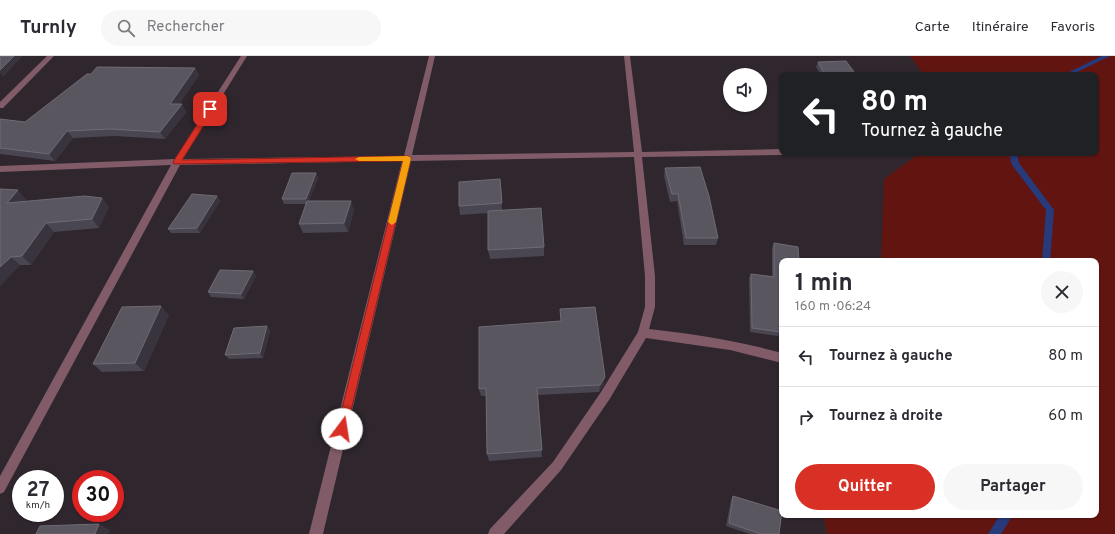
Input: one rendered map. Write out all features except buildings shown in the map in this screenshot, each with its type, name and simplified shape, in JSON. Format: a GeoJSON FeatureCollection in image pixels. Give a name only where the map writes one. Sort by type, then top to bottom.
{"type":"FeatureCollection","features":[{"type":"Feature","properties":{"kind":"street"},"geometry":{"type":"LineString","coordinates":[[0,106],[51,56]]}},
{"type":"Feature","properties":{"kind":"street"},"geometry":{"type":"LineString","coordinates":[[0,488],[177,162],[244,56]]}},
{"type":"Feature","properties":{"kind":"street"},"geometry":{"type":"LineString","coordinates":[[316,534],[432,56]]}},
{"type":"Feature","properties":{"kind":"street"},"geometry":{"type":"LineString","coordinates":[[495,534],[557,466],[605,396],[643,333],[650,307],[650,276],[627,56]]}},
{"type":"Feature","properties":{"kind":"street"},"geometry":{"type":"LineString","coordinates":[[0,169],[177,162],[779,152]]}},
{"type":"Feature","properties":{"kind":"street"},"geometry":{"type":"LineString","coordinates":[[643,333],[705,340],[752,349],[779,357]]}},
{"type":"Feature","properties":{"kind":"shaded area"},"geometry":{"type":"Polygon","coordinates":[[[910,56],[1115,56],[1115,534],[827,534],[824,518],[1099,518],[1099,258],[881,258],[884,179],[916,156],[1099,156],[1099,72],[922,72],[910,56]]]}},
{"type":"Feature","properties":{"kind":"waterway"},"geometry":{"type":"LineString","coordinates":[[1072,72],[1107,56]]}},
{"type":"Feature","properties":{"kind":"waterway"},"geometry":{"type":"LineString","coordinates":[[1014,156],[1015,163],[1050,210],[1046,258]]}},
{"type":"Feature","properties":{"kind":"waterway"},"geometry":{"type":"LineString","coordinates":[[994,534],[1005,518]]}},
{"type":"Feature","properties":{"kind":"slow traffic"},"geometry":{"type":"LineString","coordinates":[[359,159],[408,158],[392,222]]}},
{"type":"Feature","properties":{"kind":"route"},"geometry":{"type":"LineString","coordinates":[[210,109],[177,162],[408,158],[342,429]]}}]}
